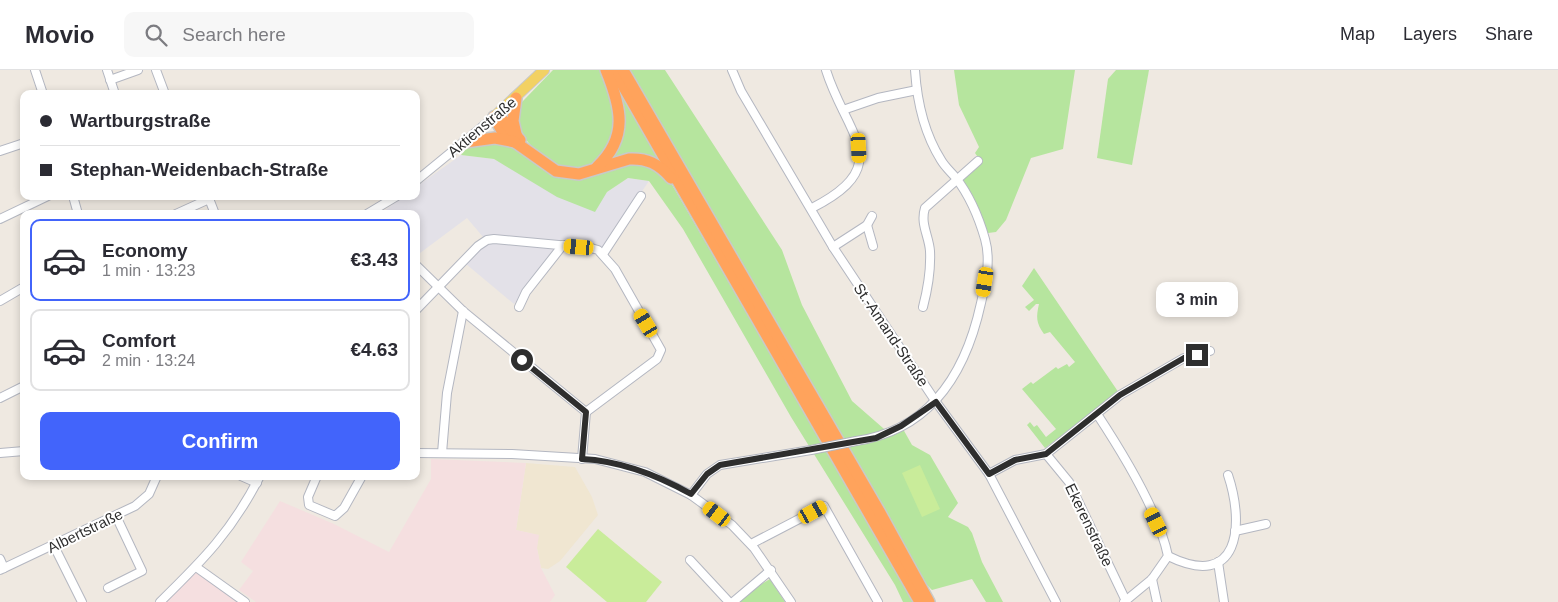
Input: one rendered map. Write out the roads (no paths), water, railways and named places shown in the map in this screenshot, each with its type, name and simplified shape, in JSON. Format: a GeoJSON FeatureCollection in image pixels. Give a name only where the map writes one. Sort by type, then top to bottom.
{"type":"FeatureCollection","features":[{"type":"Feature","properties":{"kind":"highway"},"geometry":{"type":"LineString","coordinates":[[596,168],[612,150],[620,129],[616,100],[606,70]]}},
{"type":"Feature","properties":{"kind":"highway"},"geometry":{"type":"LineString","coordinates":[[614,70],[920,602]]}},
{"type":"Feature","properties":{"kind":"highway"},"geometry":{"type":"LineString","coordinates":[[624,70],[884,519],[929,602]]}},
{"type":"Feature","properties":{"kind":"highway"},"geometry":{"type":"LineString","coordinates":[[516,98],[513,121],[518,141]]}},
{"type":"Feature","properties":{"kind":"highway"},"geometry":{"type":"LineString","coordinates":[[494,117],[501,129],[518,141],[541,163],[556,172],[579,174],[629,159],[646,160],[665,172],[679,186]]}},
{"type":"Feature","properties":{"kind":"highway"},"geometry":{"type":"LineString","coordinates":[[465,142],[495,138],[518,141]]}},
{"type":"Feature","properties":{"kind":"main road","name":"Aktienstraße"},"geometry":{"type":"LineString","coordinates":[[494,117],[544,70]]}},
{"type":"Feature","properties":{"kind":"street"},"geometry":{"type":"LineString","coordinates":[[35,70],[42,90]]}},
{"type":"Feature","properties":{"kind":"street"},"geometry":{"type":"LineString","coordinates":[[107,70],[114,90]]}},
{"type":"Feature","properties":{"kind":"street"},"geometry":{"type":"LineString","coordinates":[[110,80],[138,70]]}},
{"type":"Feature","properties":{"kind":"street"},"geometry":{"type":"LineString","coordinates":[[156,70],[164,90]]}},
{"type":"Feature","properties":{"kind":"street","name":"St.-Amand-Straße"},"geometry":{"type":"LineString","coordinates":[[732,70],[741,91],[772,146],[812,208],[833,247],[936,402],[989,474],[1056,602]]}},
{"type":"Feature","properties":{"kind":"street"},"geometry":{"type":"LineString","coordinates":[[812,208],[834,197],[852,182],[860,165],[859,148],[826,70]]}},
{"type":"Feature","properties":{"kind":"street"},"geometry":{"type":"LineString","coordinates":[[691,494],[707,474],[720,465],[811,450],[888,434],[936,402],[965,358],[978,317],[989,259],[978,220],[956,178],[942,161],[927,132],[916,90],[916,70]]}},
{"type":"Feature","properties":{"kind":"street"},"geometry":{"type":"LineString","coordinates":[[843,110],[878,98],[916,90]]}},
{"type":"Feature","properties":{"kind":"street","name":"Aktienstraße"},"geometry":{"type":"LineString","coordinates":[[420,178],[494,117]]}},
{"type":"Feature","properties":{"kind":"street"},"geometry":{"type":"LineString","coordinates":[[0,150],[20,144]]}},
{"type":"Feature","properties":{"kind":"street"},"geometry":{"type":"LineString","coordinates":[[923,307],[930,282],[930,250],[922,218],[925,208],[956,178],[978,161]]}},
{"type":"Feature","properties":{"kind":"street"},"geometry":{"type":"LineString","coordinates":[[603,254],[641,196]]}},
{"type":"Feature","properties":{"kind":"street"},"geometry":{"type":"LineString","coordinates":[[0,219],[40,200]]}},
{"type":"Feature","properties":{"kind":"street"},"geometry":{"type":"LineString","coordinates":[[184,210],[205,200]]}},
{"type":"Feature","properties":{"kind":"street"},"geometry":{"type":"LineString","coordinates":[[375,210],[391,200]]}},
{"type":"Feature","properties":{"kind":"street"},"geometry":{"type":"LineString","coordinates":[[833,247],[867,225],[872,216]]}},
{"type":"Feature","properties":{"kind":"street"},"geometry":{"type":"LineString","coordinates":[[867,225],[873,246]]}},
{"type":"Feature","properties":{"kind":"street"},"geometry":{"type":"LineString","coordinates":[[420,306],[478,246],[487,240],[519,240],[591,248],[603,254],[615,269],[661,350],[658,359],[586,412],[582,459]]}},
{"type":"Feature","properties":{"kind":"street"},"geometry":{"type":"LineString","coordinates":[[519,307],[526,292],[563,245]]}},
{"type":"Feature","properties":{"kind":"street"},"geometry":{"type":"LineString","coordinates":[[420,269],[463,311],[586,412]]}},
{"type":"Feature","properties":{"kind":"street"},"geometry":{"type":"LineString","coordinates":[[0,301],[20,288]]}},
{"type":"Feature","properties":{"kind":"street"},"geometry":{"type":"LineString","coordinates":[[442,453],[447,393],[463,311]]}},
{"type":"Feature","properties":{"kind":"street"},"geometry":{"type":"LineString","coordinates":[[989,474],[1015,460],[1046,454],[1120,395],[1176,363],[1210,351]]}},
{"type":"Feature","properties":{"kind":"street"},"geometry":{"type":"LineString","coordinates":[[0,398],[20,388]]}},
{"type":"Feature","properties":{"kind":"street"},"geometry":{"type":"LineString","coordinates":[[1097,414],[1123,454],[1164,539],[1168,556],[1152,578],[1125,601]]}},
{"type":"Feature","properties":{"kind":"street"},"geometry":{"type":"LineString","coordinates":[[0,453],[20,451]]}},
{"type":"Feature","properties":{"kind":"street"},"geometry":{"type":"LineString","coordinates":[[420,453],[512,454],[582,459],[623,465],[645,472],[691,494],[732,525],[751,544],[771,570],[791,602]]}},
{"type":"Feature","properties":{"kind":"street","name":"Ekerenstraße"},"geometry":{"type":"LineString","coordinates":[[1046,454],[1069,482],[1125,601]]}},
{"type":"Feature","properties":{"kind":"street"},"geometry":{"type":"LineString","coordinates":[[1168,556],[1182,563],[1201,566],[1218,562],[1232,551],[1235,531],[1234,494],[1228,475]]}},
{"type":"Feature","properties":{"kind":"street","name":"Albertstraße"},"geometry":{"type":"LineString","coordinates":[[2,570],[135,506],[149,494],[155,480]]}},
{"type":"Feature","properties":{"kind":"street"},"geometry":{"type":"LineString","coordinates":[[160,602],[215,547],[236,520],[257,480]]}},
{"type":"Feature","properties":{"kind":"street"},"geometry":{"type":"LineString","coordinates":[[315,480],[308,497],[309,505],[335,516],[344,508],[360,480]]}},
{"type":"Feature","properties":{"kind":"street"},"geometry":{"type":"LineString","coordinates":[[751,544],[824,506],[878,602]]}},
{"type":"Feature","properties":{"kind":"street"},"geometry":{"type":"LineString","coordinates":[[108,588],[142,571],[116,516]]}},
{"type":"Feature","properties":{"kind":"street"},"geometry":{"type":"LineString","coordinates":[[1235,531],[1266,524]]}},
{"type":"Feature","properties":{"kind":"street"},"geometry":{"type":"LineString","coordinates":[[54,546],[82,602]]}},
{"type":"Feature","properties":{"kind":"street"},"geometry":{"type":"LineString","coordinates":[[0,559],[2,570]]}},
{"type":"Feature","properties":{"kind":"street"},"geometry":{"type":"LineString","coordinates":[[690,560],[729,602]]}},
{"type":"Feature","properties":{"kind":"street"},"geometry":{"type":"LineString","coordinates":[[1218,562],[1224,602]]}},
{"type":"Feature","properties":{"kind":"street"},"geometry":{"type":"LineString","coordinates":[[196,567],[245,602]]}},
{"type":"Feature","properties":{"kind":"street"},"geometry":{"type":"LineString","coordinates":[[733,602],[771,570]]}},
{"type":"Feature","properties":{"kind":"street"},"geometry":{"type":"LineString","coordinates":[[1152,578],[1157,602]]}}]}
